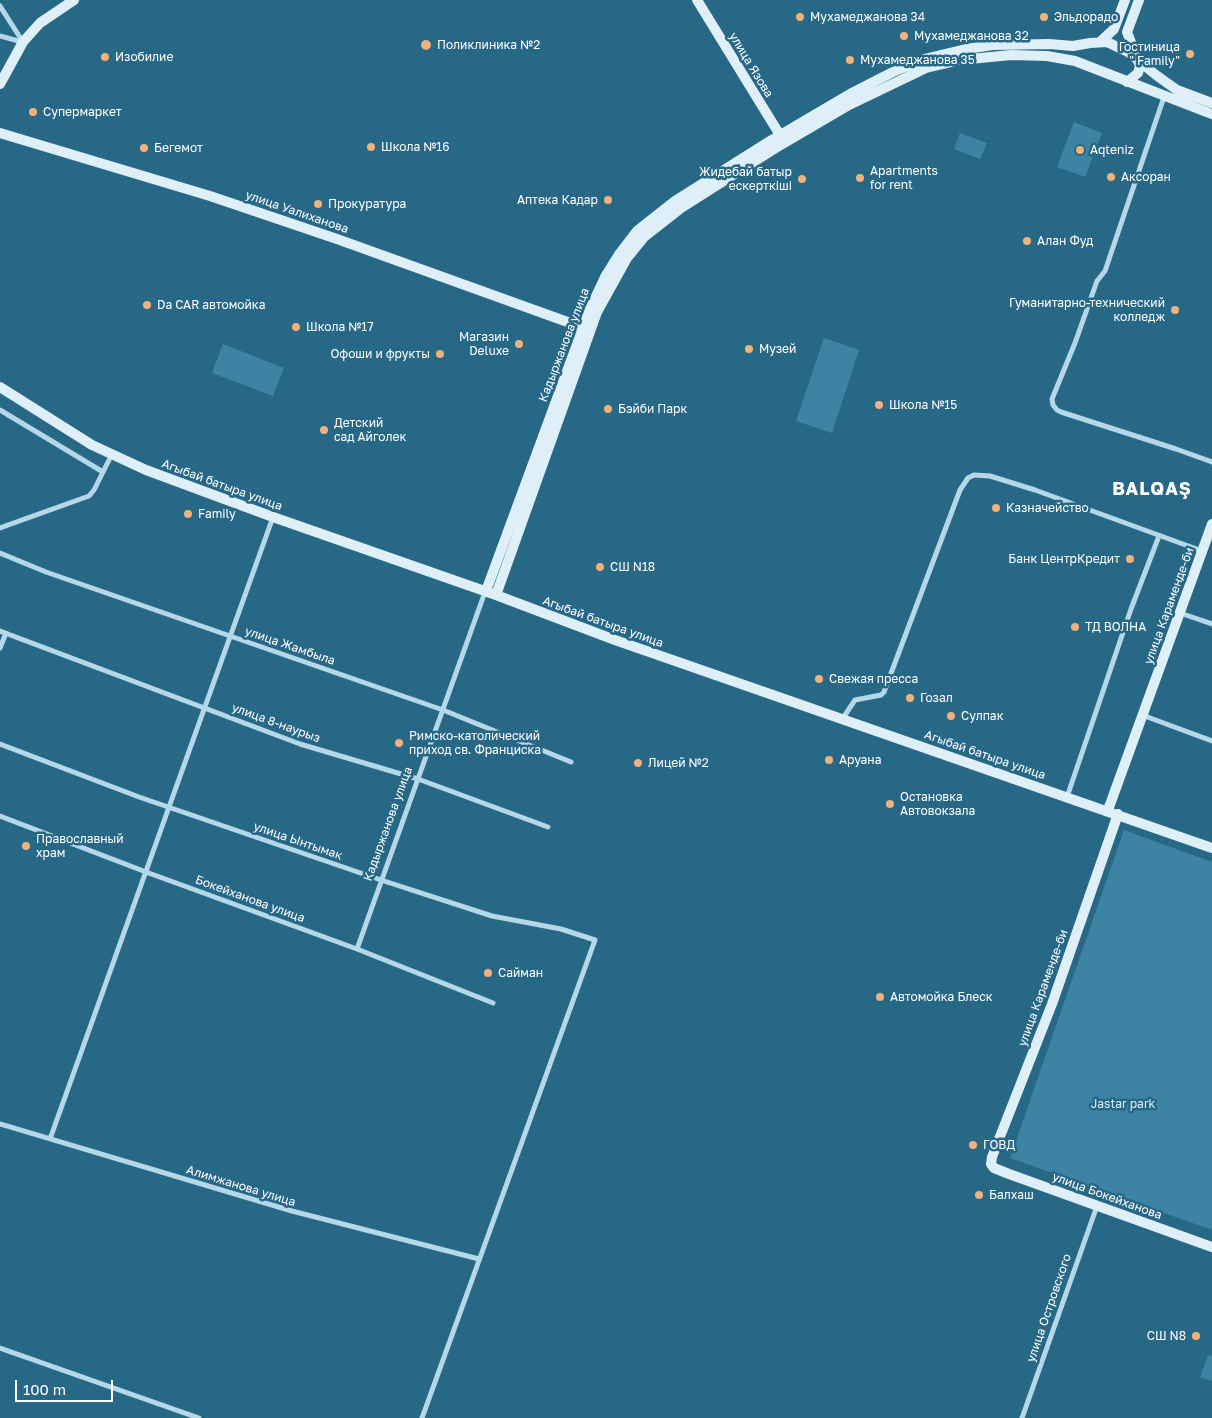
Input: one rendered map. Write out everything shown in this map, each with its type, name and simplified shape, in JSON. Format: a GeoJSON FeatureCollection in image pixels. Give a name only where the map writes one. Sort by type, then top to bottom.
{"type":"FeatureCollection","features":[{"type":"Feature","properties":{"kind":"main road"},"geometry":{"type":"LineString","coordinates":[[0,84],[23,42],[40,23],[74,0]]}},
{"type":"Feature","properties":{"kind":"main road","name":"улица Язова"},"geometry":{"type":"LineString","coordinates":[[697,0],[783,139]]}},
{"type":"Feature","properties":{"kind":"main road"},"geometry":{"type":"LineString","coordinates":[[1088,66],[1082,54],[1083,50],[1114,28],[1125,0]]}},
{"type":"Feature","properties":{"kind":"main road"},"geometry":{"type":"LineString","coordinates":[[1127,82],[1138,74],[1140,66],[1127,32],[1139,0]]}},
{"type":"Feature","properties":{"kind":"main road"},"geometry":{"type":"LineString","coordinates":[[1095,42],[1116,45],[1139,60],[1176,90],[1212,102]]}},
{"type":"Feature","properties":{"kind":"main road","name":"Кадыржанова улица"},"geometry":{"type":"LineString","coordinates":[[783,139],[850,94],[893,72],[924,59],[993,45],[1049,44],[1073,46],[1095,42]]}},
{"type":"Feature","properties":{"kind":"main road","name":"Кадыржанова улица"},"geometry":{"type":"LineString","coordinates":[[491,593],[605,277],[637,231],[675,201],[783,139],[849,105],[926,68],[960,60],[1011,55],[1047,56],[1088,66],[1212,114]]}},
{"type":"Feature","properties":{"kind":"main road","name":"улица Уалиханова"},"geometry":{"type":"LineString","coordinates":[[0,133],[210,196],[337,239],[586,329]]}},
{"type":"Feature","properties":{"kind":"main road","name":"Агыбай батыра улица"},"geometry":{"type":"LineString","coordinates":[[0,387],[92,445],[146,470],[273,517],[491,593],[615,640],[844,718],[1212,848]]}},
{"type":"Feature","properties":{"kind":"main road","name":"улица Караменде-би"},"geometry":{"type":"LineString","coordinates":[[1108,810],[1212,524]]}},
{"type":"Feature","properties":{"kind":"main road","name":"улица Караменде-би"},"geometry":{"type":"LineString","coordinates":[[994,1168],[992,1157],[1052,1004],[1118,814]]}},
{"type":"Feature","properties":{"kind":"main road","name":"улица Бокейханова"},"geometry":{"type":"LineString","coordinates":[[994,1168],[1212,1247]]}},
{"type":"Feature","properties":{"kind":"street"},"geometry":{"type":"LineString","coordinates":[[0,6],[23,42]]}},
{"type":"Feature","properties":{"kind":"street"},"geometry":{"type":"LineString","coordinates":[[0,36],[23,42]]}},
{"type":"Feature","properties":{"kind":"street"},"geometry":{"type":"LineString","coordinates":[[1169,84],[1105,271],[1097,281],[1075,343],[1052,399],[1053,405],[1061,412],[1176,448],[1212,462]]}},
{"type":"Feature","properties":{"kind":"street"},"geometry":{"type":"LineString","coordinates":[[0,410],[103,472]]}},
{"type":"Feature","properties":{"kind":"street"},"geometry":{"type":"LineString","coordinates":[[1,525],[89,496],[94,490],[112,454]]}},
{"type":"Feature","properties":{"kind":"street"},"geometry":{"type":"LineString","coordinates":[[844,718],[855,700],[881,695],[884,692],[960,490],[968,478],[978,474],[990,476],[1035,490],[1202,551]]}},
{"type":"Feature","properties":{"kind":"street"},"geometry":{"type":"LineString","coordinates":[[50,1139],[273,517]]}},
{"type":"Feature","properties":{"kind":"street"},"geometry":{"type":"LineString","coordinates":[[1067,797],[1131,609],[1159,536]]}},
{"type":"Feature","properties":{"kind":"street","name":"улица Жамбыла"},"geometry":{"type":"LineString","coordinates":[[0,553],[46,572],[443,710],[571,762]]}},
{"type":"Feature","properties":{"kind":"street","name":"Кадыржанова улица"},"geometry":{"type":"LineString","coordinates":[[357,949],[443,710],[491,593]]}},
{"type":"Feature","properties":{"kind":"street"},"geometry":{"type":"LineString","coordinates":[[1180,612],[1212,624]]}},
{"type":"Feature","properties":{"kind":"street"},"geometry":{"type":"LineString","coordinates":[[0,648],[3,632]]}},
{"type":"Feature","properties":{"kind":"street","name":"улица 8-наурыз"},"geometry":{"type":"LineString","coordinates":[[3,632],[300,744],[418,779],[548,827]]}},
{"type":"Feature","properties":{"kind":"street"},"geometry":{"type":"LineString","coordinates":[[1142,715],[1212,741]]}},
{"type":"Feature","properties":{"kind":"street","name":"улица Ынтымак"},"geometry":{"type":"LineString","coordinates":[[0,744],[169,808],[381,880],[492,916],[561,929],[595,940],[479,1259]]}},
{"type":"Feature","properties":{"kind":"street","name":"Бокейханова улица"},"geometry":{"type":"LineString","coordinates":[[0,816],[146,872],[357,949],[493,1003]]}},
{"type":"Feature","properties":{"kind":"street","name":"Алимжанова улица"},"geometry":{"type":"LineString","coordinates":[[0,1124],[292,1211],[479,1259]]}},
{"type":"Feature","properties":{"kind":"street","name":"улица Островского"},"geometry":{"type":"LineString","coordinates":[[1022,1418],[1097,1206]]}},
{"type":"Feature","properties":{"kind":"street"},"geometry":{"type":"LineString","coordinates":[[422,1418],[479,1259]]}},
{"type":"Feature","properties":{"kind":"street"},"geometry":{"type":"LineString","coordinates":[[0,1348],[199,1418]]}},
{"type":"Feature","properties":{"kind":"green space","name":"Aqteniz"},"geometry":{"type":"Polygon","coordinates":[[[1074,122],[1102,133],[1085,177],[1057,167],[1074,122]]]}},
{"type":"Feature","properties":{"kind":"green space"},"geometry":{"type":"Polygon","coordinates":[[[960,133],[987,143],[980,159],[954,149],[960,133]]]}},
{"type":"Feature","properties":{"kind":"green space"},"geometry":{"type":"Polygon","coordinates":[[[824,338],[859,350],[832,433],[796,421],[824,338]]]}},
{"type":"Feature","properties":{"kind":"green space"},"geometry":{"type":"Polygon","coordinates":[[[223,344],[284,368],[273,396],[212,373],[223,344]]]}},
{"type":"Feature","properties":{"kind":"green space","name":"Jastar park"},"geometry":{"type":"Polygon","coordinates":[[[1124,830],[1212,862],[1212,1230],[1010,1158],[1124,830]]]}},
{"type":"Feature","properties":{"kind":"green space"},"geometry":{"type":"Polygon","coordinates":[[[1208,1355],[1212,1356],[1212,1381],[1200,1377],[1208,1355]]]}},
{"type":"Feature","properties":{"kind":"place","name":"Мухамеджанова 34"},"geometry":{"type":"Point","coordinates":[800,17]}},
{"type":"Feature","properties":{"kind":"place","name":"Эльдорадо"},"geometry":{"type":"Point","coordinates":[1044,17]}},
{"type":"Feature","properties":{"kind":"place","name":"Мухамеджанова 32"},"geometry":{"type":"Point","coordinates":[904,36]}},
{"type":"Feature","properties":{"kind":"place","name":"Поликлиника №2"},"geometry":{"type":"Point","coordinates":[426,45]}},
{"type":"Feature","properties":{"kind":"place","name":"Гостиница \" Family\""},"geometry":{"type":"Point","coordinates":[1190,54]}},
{"type":"Feature","properties":{"kind":"place","name":"Изобилие"},"geometry":{"type":"Point","coordinates":[105,57]}},
{"type":"Feature","properties":{"kind":"place","name":"Мухамеджанова 35"},"geometry":{"type":"Point","coordinates":[850,60]}},
{"type":"Feature","properties":{"kind":"place","name":"Супермаркет"},"geometry":{"type":"Point","coordinates":[33,112]}},
{"type":"Feature","properties":{"kind":"place","name":"Школа №16"},"geometry":{"type":"Point","coordinates":[371,147]}},
{"type":"Feature","properties":{"kind":"place","name":"Бегемот"},"geometry":{"type":"Point","coordinates":[144,148]}},
{"type":"Feature","properties":{"kind":"place","name":"Aqteniz"},"geometry":{"type":"Point","coordinates":[1080,150]}},
{"type":"Feature","properties":{"kind":"place","name":"Аксоран"},"geometry":{"type":"Point","coordinates":[1111,177]}},
{"type":"Feature","properties":{"kind":"place","name":"Apartments for rent"},"geometry":{"type":"Point","coordinates":[860,178]}},
{"type":"Feature","properties":{"kind":"place","name":"Жидебай батыр ескерткіші"},"geometry":{"type":"Point","coordinates":[802,179]}},
{"type":"Feature","properties":{"kind":"place","name":"Аптека Кадар"},"geometry":{"type":"Point","coordinates":[608,200]}},
{"type":"Feature","properties":{"kind":"place","name":"Прокуратура"},"geometry":{"type":"Point","coordinates":[318,204]}},
{"type":"Feature","properties":{"kind":"place","name":"Алан Фуд"},"geometry":{"type":"Point","coordinates":[1027,241]}},
{"type":"Feature","properties":{"kind":"place","name":"Da CAR автомойка"},"geometry":{"type":"Point","coordinates":[147,305]}},
{"type":"Feature","properties":{"kind":"place","name":"Гуманитарно-технический колледж"},"geometry":{"type":"Point","coordinates":[1175,310]}},
{"type":"Feature","properties":{"kind":"place","name":"Школа №17"},"geometry":{"type":"Point","coordinates":[296,327]}},
{"type":"Feature","properties":{"kind":"place","name":"Магазин Deluxe"},"geometry":{"type":"Point","coordinates":[519,344]}},
{"type":"Feature","properties":{"kind":"place","name":"Музей"},"geometry":{"type":"Point","coordinates":[749,349]}},
{"type":"Feature","properties":{"kind":"place","name":"Офоши и фрукты"},"geometry":{"type":"Point","coordinates":[440,354]}},
{"type":"Feature","properties":{"kind":"place","name":"Школа №15"},"geometry":{"type":"Point","coordinates":[879,405]}},
{"type":"Feature","properties":{"kind":"place","name":"Бэйби Парк"},"geometry":{"type":"Point","coordinates":[608,409]}},
{"type":"Feature","properties":{"kind":"place","name":"Детский сад Айголек"},"geometry":{"type":"Point","coordinates":[324,430]}},
{"type":"Feature","properties":{"kind":"place","name":"Казначейство"},"geometry":{"type":"Point","coordinates":[996,508]}},
{"type":"Feature","properties":{"kind":"place","name":"Family"},"geometry":{"type":"Point","coordinates":[188,514]}},
{"type":"Feature","properties":{"kind":"place","name":"Банк ЦентрКредит"},"geometry":{"type":"Point","coordinates":[1130,559]}},
{"type":"Feature","properties":{"kind":"place","name":"СШ N18"},"geometry":{"type":"Point","coordinates":[600,567]}},
{"type":"Feature","properties":{"kind":"place","name":"ТД ВОЛНА"},"geometry":{"type":"Point","coordinates":[1075,627]}},
{"type":"Feature","properties":{"kind":"place","name":"Свежая пресса"},"geometry":{"type":"Point","coordinates":[819,679]}},
{"type":"Feature","properties":{"kind":"place","name":"Гозал"},"geometry":{"type":"Point","coordinates":[910,698]}},
{"type":"Feature","properties":{"kind":"place","name":"Сулпак"},"geometry":{"type":"Point","coordinates":[951,716]}},
{"type":"Feature","properties":{"kind":"place","name":"Римско-католический приход св. Франциска"},"geometry":{"type":"Point","coordinates":[399,743]}},
{"type":"Feature","properties":{"kind":"place","name":"Аруана"},"geometry":{"type":"Point","coordinates":[829,760]}},
{"type":"Feature","properties":{"kind":"place","name":"Лицей №2"},"geometry":{"type":"Point","coordinates":[638,763]}},
{"type":"Feature","properties":{"kind":"place","name":"Остановка Автовокзала"},"geometry":{"type":"Point","coordinates":[890,804]}},
{"type":"Feature","properties":{"kind":"place","name":"Православный храм"},"geometry":{"type":"Point","coordinates":[26,846]}},
{"type":"Feature","properties":{"kind":"place","name":"Сайман"},"geometry":{"type":"Point","coordinates":[488,973]}},
{"type":"Feature","properties":{"kind":"place","name":"Автомойка Блеск"},"geometry":{"type":"Point","coordinates":[880,997]}},
{"type":"Feature","properties":{"kind":"place","name":"ГОВД"},"geometry":{"type":"Point","coordinates":[973,1145]}},
{"type":"Feature","properties":{"kind":"place","name":"Балхаш"},"geometry":{"type":"Point","coordinates":[979,1195]}},
{"type":"Feature","properties":{"kind":"place","name":"СШ N8"},"geometry":{"type":"Point","coordinates":[1196,1336]}},
{"type":"Feature","properties":{"kind":"district","name":"BALQAŞ"},"geometry":{"type":"Point","coordinates":[1152,489]}}]}
